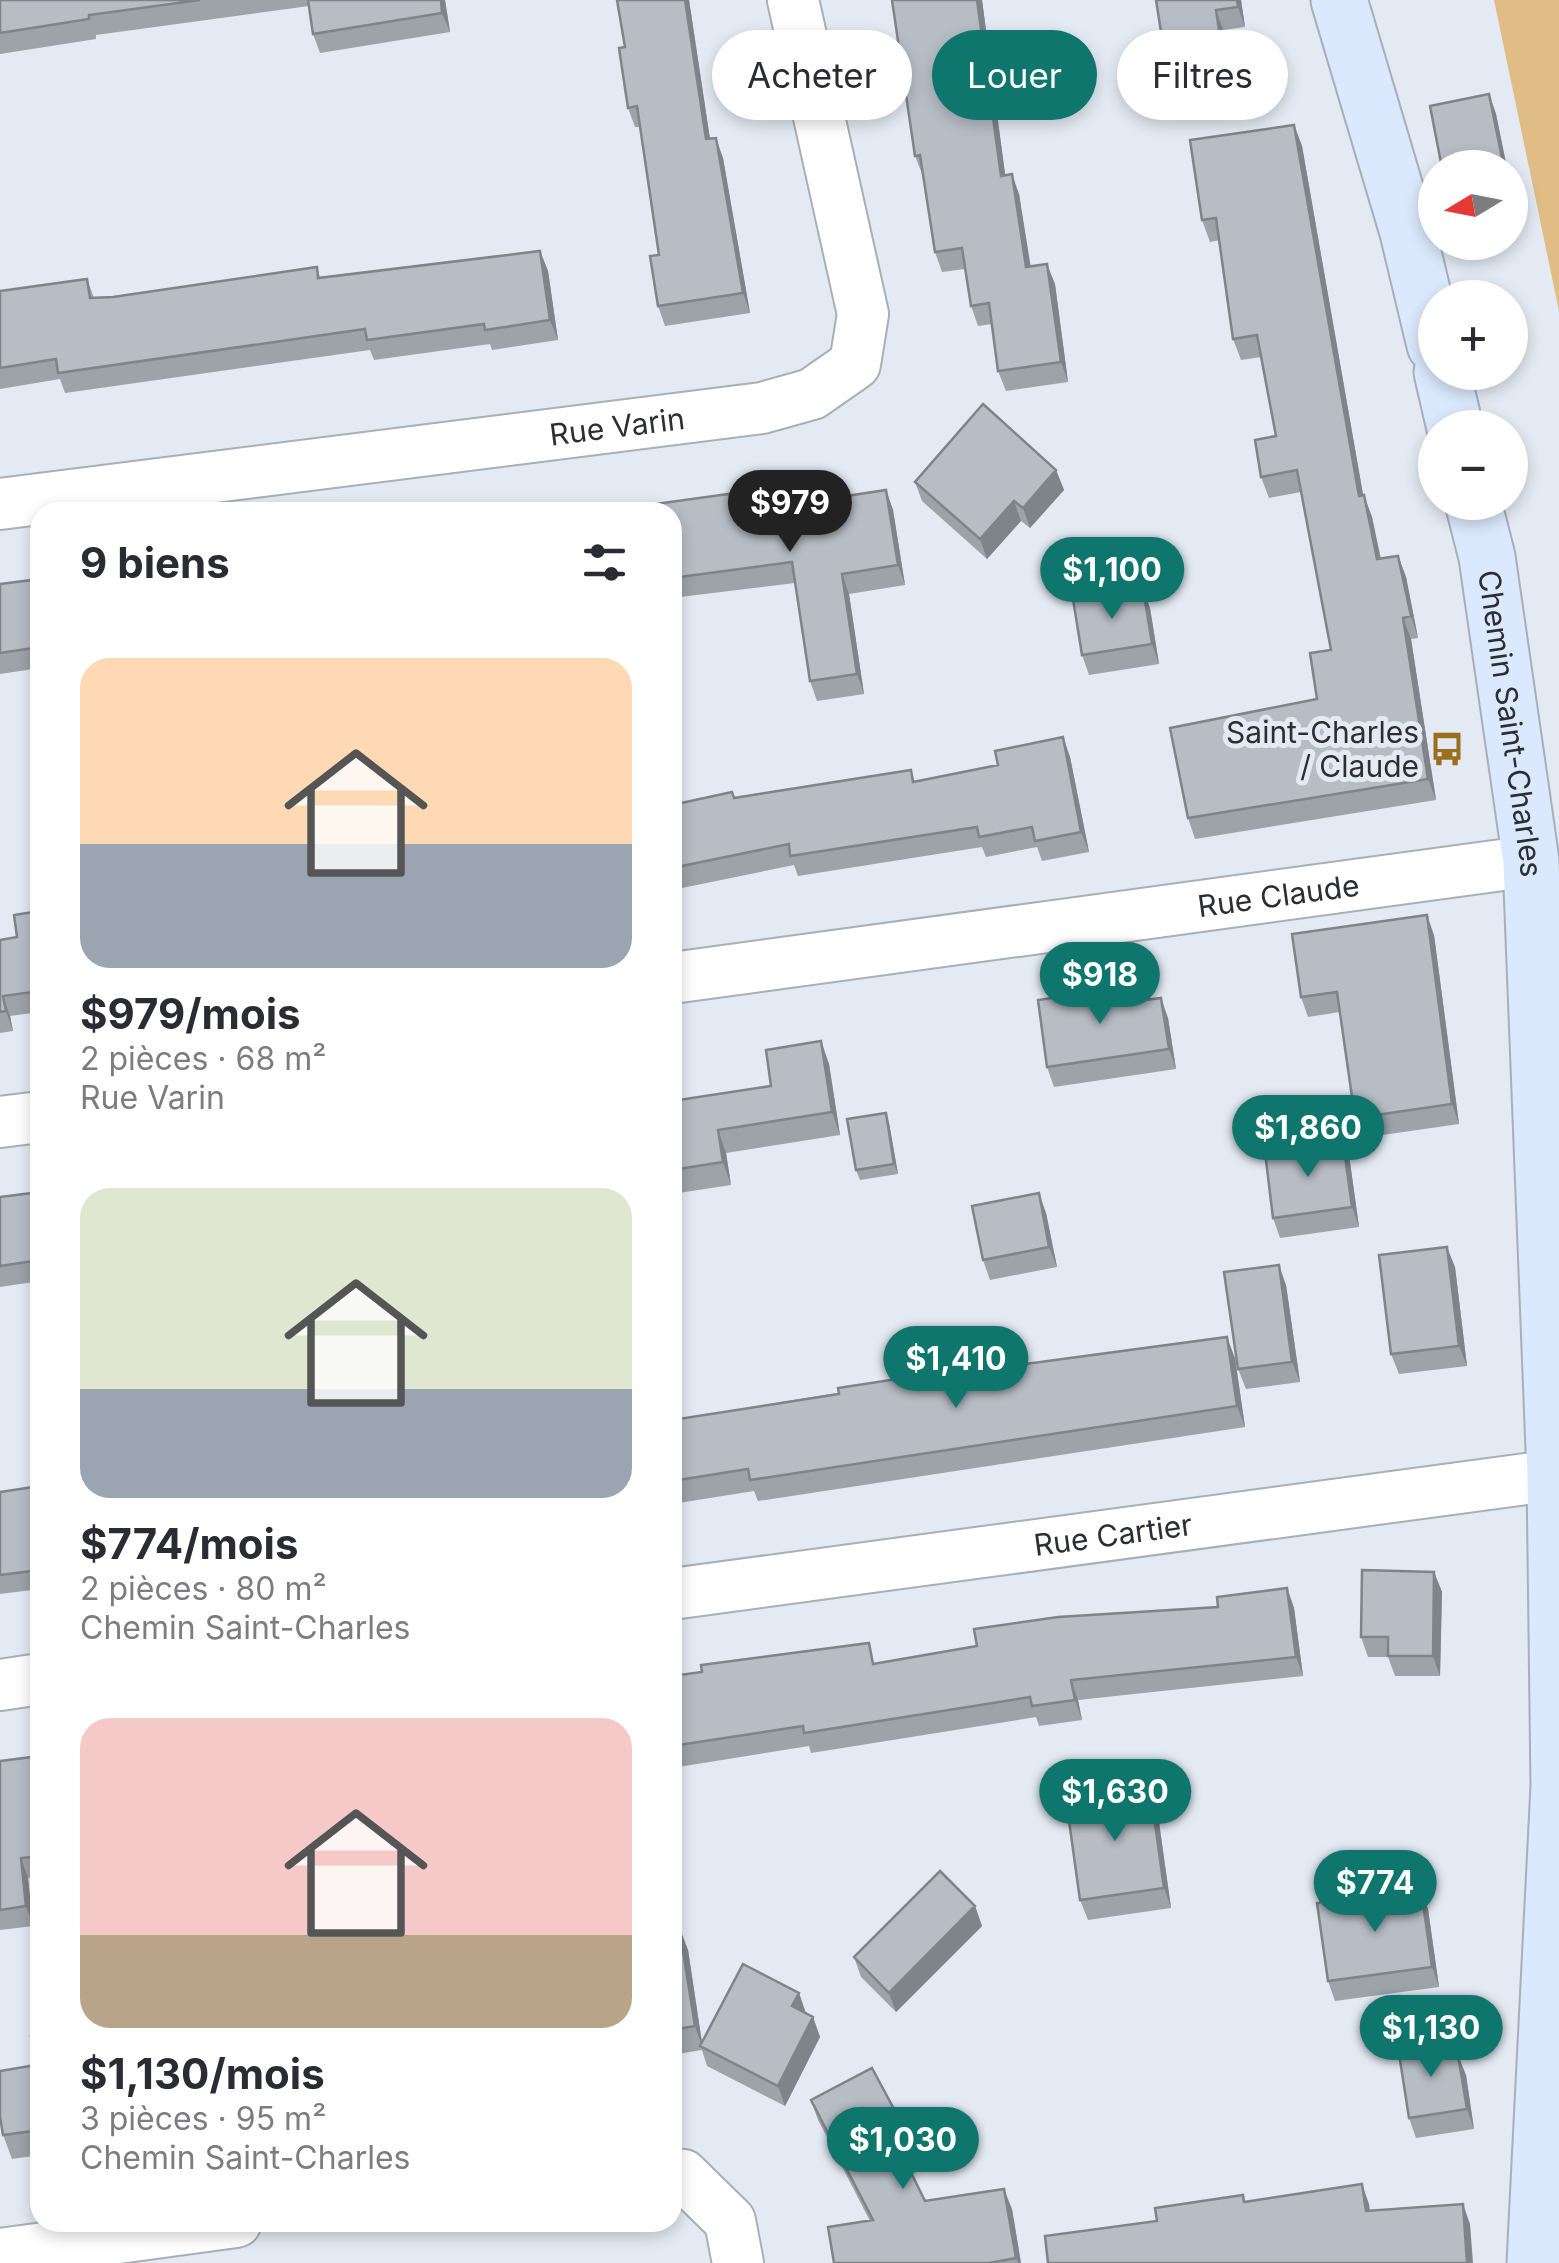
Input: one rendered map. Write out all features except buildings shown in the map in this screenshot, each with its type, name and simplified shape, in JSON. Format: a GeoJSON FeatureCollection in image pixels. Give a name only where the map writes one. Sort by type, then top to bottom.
{"type":"FeatureCollection","features":[{"type":"Feature","properties":{"kind":"main road"},"geometry":{"type":"LineString","coordinates":[[1338,0],[1420,280]]}},
{"type":"Feature","properties":{"kind":"main road","name":"Chemin Saint-Charles"},"geometry":{"type":"LineString","coordinates":[[1478,520],[1531,861],[1555,1475],[1558,1786],[1535,2263]]}},
{"type":"Feature","properties":{"kind":"street","name":"Rue Varin"},"geometry":{"type":"LineString","coordinates":[[0,504],[762,408],[812,394],[855,364],[863,314],[793,0]]}},
{"type":"Feature","properties":{"kind":"street","name":"Rue Claude"},"geometry":{"type":"LineString","coordinates":[[682,977],[1531,861]]}},
{"type":"Feature","properties":{"kind":"street"},"geometry":{"type":"LineString","coordinates":[[0,1122],[30,1118]]}},
{"type":"Feature","properties":{"kind":"street","name":"Rue Cartier"},"geometry":{"type":"LineString","coordinates":[[682,1593],[1555,1475]]}},
{"type":"Feature","properties":{"kind":"street"},"geometry":{"type":"LineString","coordinates":[[0,1685],[30,1680]]}},
{"type":"Feature","properties":{"kind":"street"},"geometry":{"type":"LineString","coordinates":[[682,2175],[730,2221],[738,2263]]}},
{"type":"Feature","properties":{"kind":"street"},"geometry":{"type":"LineString","coordinates":[[0,2254],[162,2232]]}},
{"type":"Feature","properties":{"kind":"shaded area"},"geometry":{"type":"Polygon","coordinates":[[[1494,0],[1559,0],[1559,311],[1528,150],[1494,0]]]}},
{"type":"Feature","properties":{"kind":"place","name":"Saint-Charles / Claude"},"geometry":{"type":"Point","coordinates":[1447,749]}}]}
